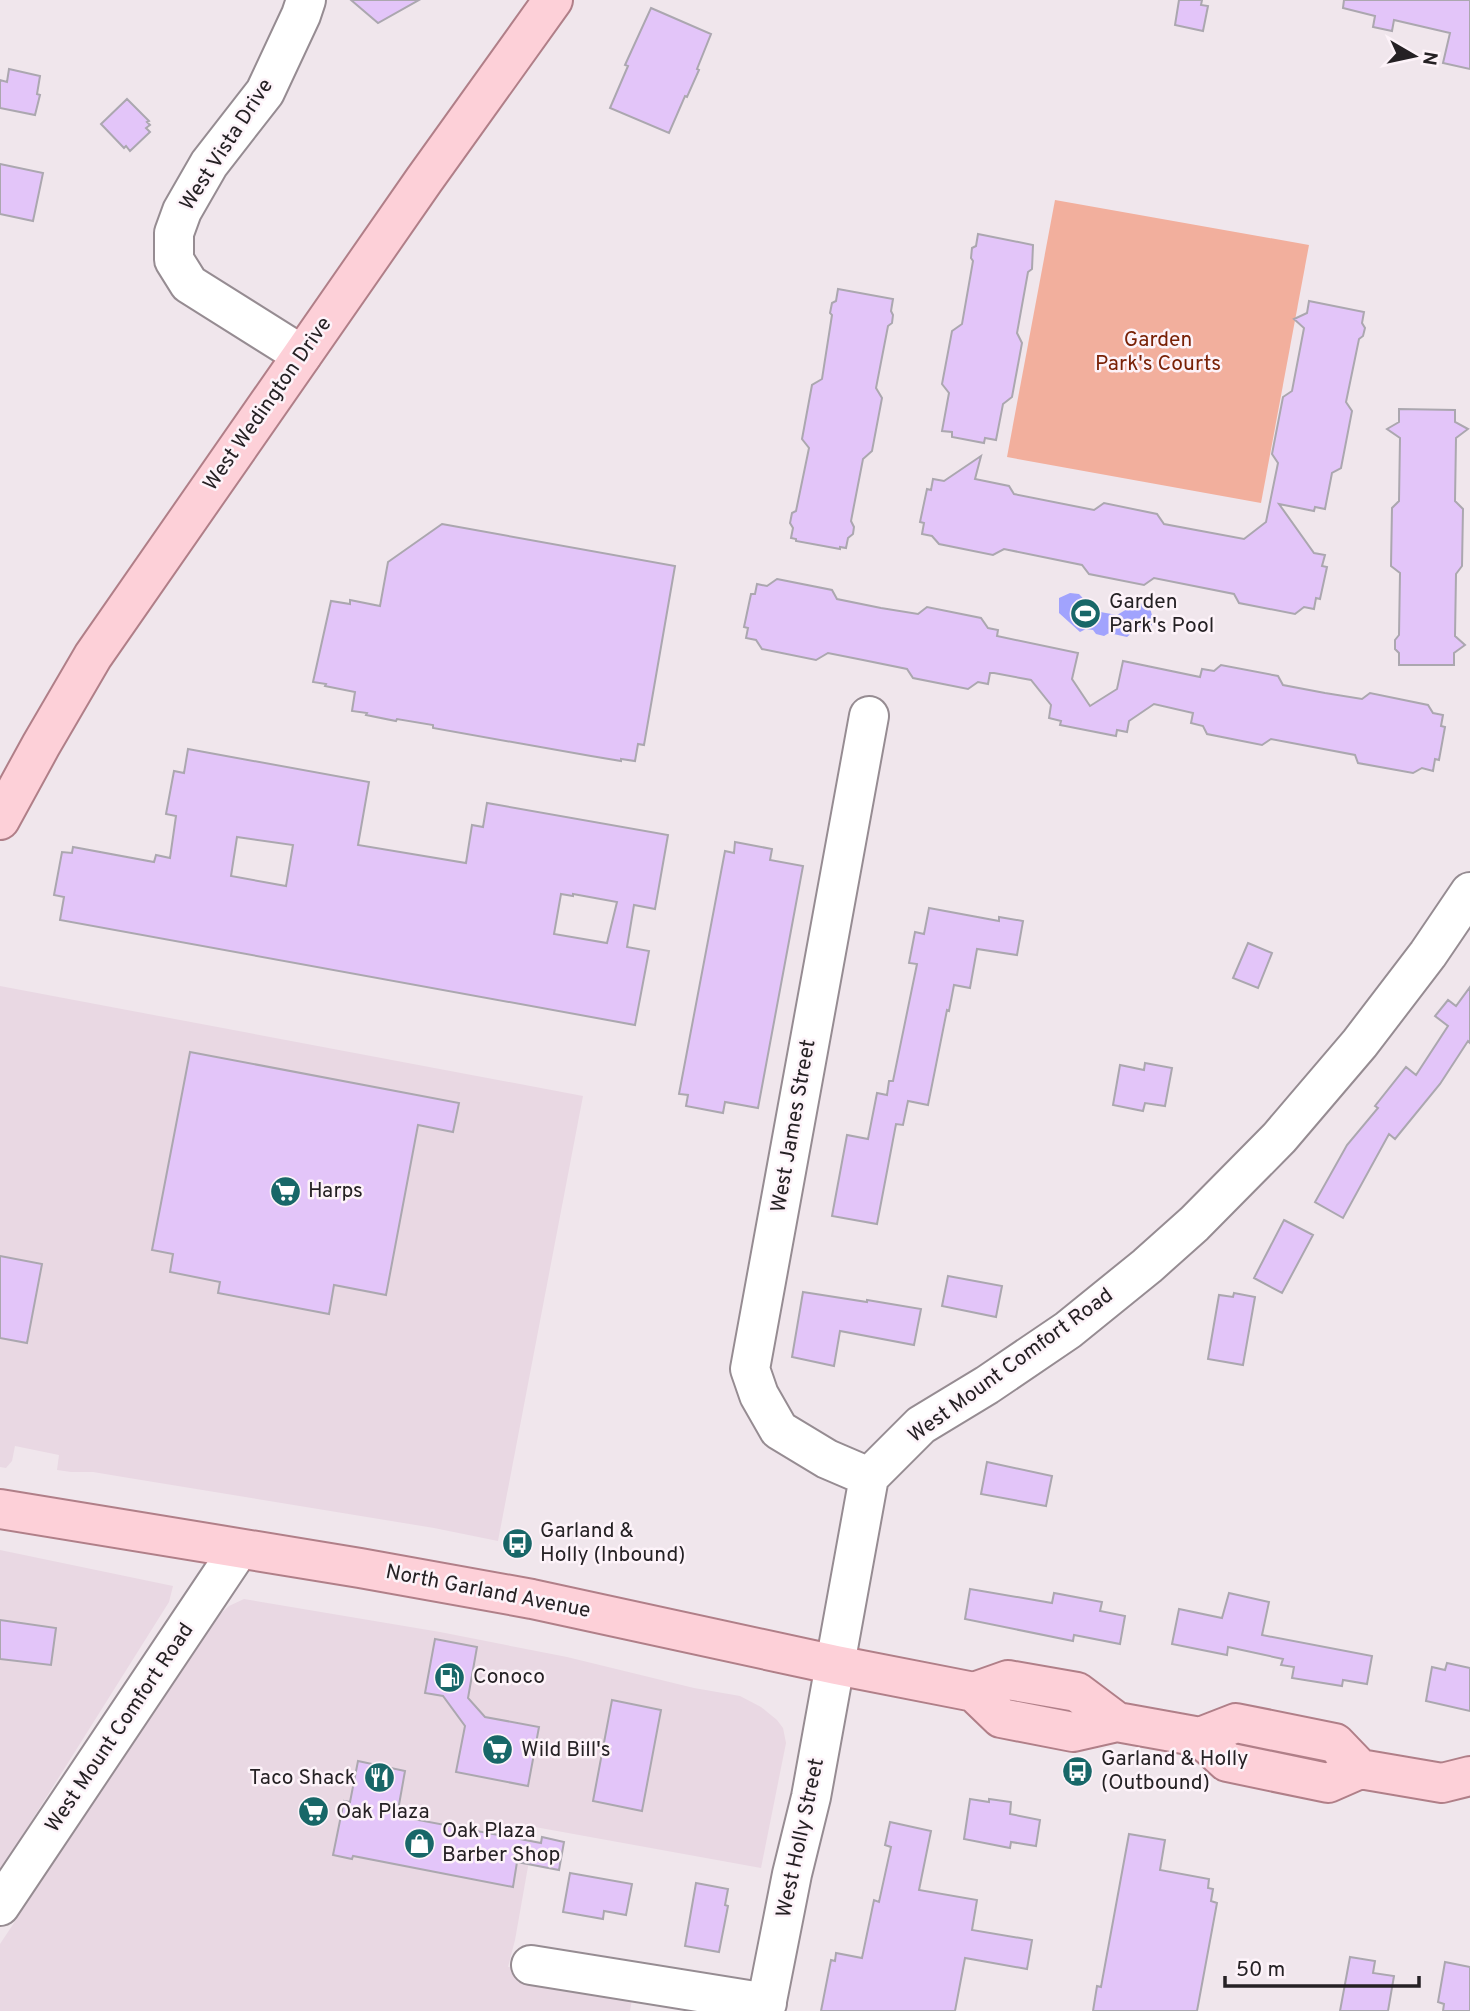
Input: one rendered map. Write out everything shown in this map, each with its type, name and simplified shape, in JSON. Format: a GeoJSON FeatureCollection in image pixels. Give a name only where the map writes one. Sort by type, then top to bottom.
{"type":"FeatureCollection","features":[{"type":"Feature","properties":{"kind":"main road","name":"West Wedington Drive"},"geometry":{"type":"LineString","coordinates":[[0,820],[93,656],[424,180],[553,0]]}},
{"type":"Feature","properties":{"kind":"main road","name":"North Garland Avenue"},"geometry":{"type":"LineString","coordinates":[[0,1509],[532,1599],[974,1692],[1001,1718],[1073,1732],[1117,1721],[1200,1737],[1236,1723],[1335,1742],[1360,1769],[1461,1789]]}},
{"type":"Feature","properties":{"kind":"street","name":"West Vista Drive"},"geometry":{"type":"LineString","coordinates":[[302,355],[190,284],[174,260],[174,233],[182,211],[209,164],[265,92],[306,0]]}},
{"type":"Feature","properties":{"kind":"street","name":"West James Street"},"geometry":{"type":"LineString","coordinates":[[869,716],[750,1369],[758,1395],[779,1430],[827,1459],[869,1477]]}},
{"type":"Feature","properties":{"kind":"street","name":"West Mount Comfort Road"},"geometry":{"type":"LineString","coordinates":[[869,1477],[921,1425],[987,1385],[1068,1330],[1194,1224],[1279,1138],[1360,1042],[1428,954],[1470,892]]}},
{"type":"Feature","properties":{"kind":"street"},"geometry":{"type":"LineString","coordinates":[[836,1665],[869,1477]]}},
{"type":"Feature","properties":{"kind":"street","name":"West Mount Comfort Road"},"geometry":{"type":"LineString","coordinates":[[0,1906],[239,1549]]}},
{"type":"Feature","properties":{"kind":"street","name":"West Holly Street"},"geometry":{"type":"LineString","coordinates":[[766,2007],[836,1665]]}},
{"type":"Feature","properties":{"kind":"street"},"geometry":{"type":"LineString","coordinates":[[531,1965],[766,2007]]}},
{"type":"Feature","properties":{"kind":"shaded area"},"geometry":{"type":"Polygon","coordinates":[[[0,986],[583,1096],[498,1541],[93,1472],[57,1470],[59,1455],[15,1446],[12,1461],[6,1468],[0,1467],[0,986]]]}},
{"type":"Feature","properties":{"kind":"shaded area"},"geometry":{"type":"Polygon","coordinates":[[[0,1550],[173,1586],[169,1602],[0,1871],[0,1550]]]}},
{"type":"Feature","properties":{"kind":"shaded area","name":"Oak Plaza"},"geometry":{"type":"Polygon","coordinates":[[[244,1599],[440,1632],[740,1696],[761,1707],[777,1720],[783,1728],[786,1743],[761,1868],[535,1827],[508,1967],[531,1965],[635,1982],[630,2011],[0,2011],[0,1944],[217,1617],[229,1606],[244,1599]]]}},
{"type":"Feature","properties":{"kind":"green space","name":"Garden Park's Courts"},"geometry":{"type":"Polygon","coordinates":[[[1055,200],[1309,245],[1261,503],[1007,457],[1055,200]]]}},
{"type":"Feature","properties":{"kind":"water","name":"Garden Park's Pool"},"geometry":{"type":"Polygon","coordinates":[[[1070,593],[1079,594],[1095,611],[1117,615],[1139,602],[1150,608],[1152,625],[1145,630],[1139,627],[1127,637],[1109,633],[1104,636],[1086,629],[1080,632],[1059,613],[1059,598],[1070,593]]]}},
{"type":"Feature","properties":{"kind":"building"},"geometry":{"type":"Polygon","coordinates":[[[351,0],[419,0],[378,23],[351,0]]]}},
{"type":"Feature","properties":{"kind":"building"},"geometry":{"type":"Polygon","coordinates":[[[1179,0],[1202,0],[1201,5],[1208,6],[1203,31],[1175,25],[1179,0]]]}},
{"type":"Feature","properties":{"kind":"building"},"geometry":{"type":"Polygon","coordinates":[[[1344,0],[1470,0],[1470,69],[1443,63],[1450,33],[1394,20],[1392,31],[1373,27],[1375,16],[1343,8],[1344,0]]]}},
{"type":"Feature","properties":{"kind":"building"},"geometry":{"type":"Polygon","coordinates":[[[651,8],[711,34],[697,69],[699,70],[669,133],[610,108],[628,66],[625,65],[651,8]]]}},
{"type":"Feature","properties":{"kind":"building"},"geometry":{"type":"Polygon","coordinates":[[[9,69],[40,76],[37,94],[40,95],[35,115],[0,108],[0,80],[7,82],[9,69]]]}},
{"type":"Feature","properties":{"kind":"building"},"geometry":{"type":"Polygon","coordinates":[[[127,99],[150,125],[146,128],[150,132],[130,151],[101,124],[127,99]]]}},
{"type":"Feature","properties":{"kind":"building"},"geometry":{"type":"Polygon","coordinates":[[[0,164],[43,173],[33,221],[0,214],[0,164]]]}},
{"type":"Feature","properties":{"kind":"building"},"geometry":{"type":"Polygon","coordinates":[[[978,234],[1033,245],[1032,269],[1028,272],[1017,333],[1022,343],[1012,397],[1003,404],[996,440],[985,438],[984,443],[952,437],[952,432],[942,431],[949,393],[942,384],[952,331],[962,324],[973,261],[972,248],[976,246],[978,234]]]}},
{"type":"Feature","properties":{"kind":"building"},"geometry":{"type":"Polygon","coordinates":[[[838,289],[893,299],[892,323],[888,326],[876,388],[882,398],[872,451],[863,459],[851,521],[853,534],[848,538],[846,548],[840,549],[796,541],[791,538],[793,528],[790,523],[792,513],[796,511],[809,448],[802,439],[812,385],[822,379],[832,315],[830,313],[838,289]]]}},
{"type":"Feature","properties":{"kind":"building"},"geometry":{"type":"Polygon","coordinates":[[[1309,301],[1364,312],[1362,323],[1365,328],[1359,339],[1346,402],[1352,411],[1341,468],[1332,473],[1325,509],[1315,507],[1314,511],[1279,504],[1314,553],[1325,555],[1322,566],[1327,567],[1320,599],[1316,598],[1314,609],[1304,607],[1295,614],[1239,603],[1234,594],[1154,578],[1144,585],[1089,574],[1082,565],[1004,549],[993,555],[939,544],[932,536],[922,534],[924,523],[920,522],[927,489],[931,490],[933,479],[944,481],[981,456],[975,479],[1009,486],[1014,494],[1094,510],[1104,503],[1157,514],[1164,524],[1244,539],[1266,522],[1278,463],[1272,454],[1283,397],[1292,391],[1304,328],[1294,319],[1307,313],[1309,301]]]}},
{"type":"Feature","properties":{"kind":"building"},"geometry":{"type":"Polygon","coordinates":[[[1399,409],[1455,410],[1455,422],[1468,429],[1456,438],[1455,501],[1463,509],[1462,566],[1456,574],[1455,636],[1465,645],[1454,653],[1454,665],[1399,665],[1399,653],[1395,649],[1395,640],[1399,635],[1400,573],[1391,566],[1392,508],[1399,501],[1400,438],[1387,429],[1399,422],[1399,409]]]}},
{"type":"Feature","properties":{"kind":"building"},"geometry":{"type":"Polygon","coordinates":[[[442,524],[675,566],[644,745],[638,744],[635,761],[591,756],[433,728],[433,725],[366,715],[367,713],[352,711],[355,692],[313,682],[331,601],[350,604],[350,600],[380,606],[388,562],[442,524]]]}},
{"type":"Feature","properties":{"kind":"building"},"geometry":{"type":"Polygon","coordinates":[[[777,579],[832,590],[837,599],[881,608],[918,614],[927,607],[981,618],[988,628],[998,630],[997,636],[1078,653],[1072,679],[1090,706],[1117,689],[1123,661],[1200,677],[1202,669],[1214,671],[1221,665],[1278,676],[1283,685],[1362,699],[1370,693],[1428,705],[1433,713],[1443,715],[1441,726],[1445,727],[1439,760],[1435,759],[1433,771],[1422,768],[1413,773],[1358,763],[1355,755],[1271,739],[1262,745],[1207,734],[1203,726],[1191,723],[1193,713],[1154,704],[1129,721],[1127,732],[1117,730],[1116,736],[1060,725],[1061,721],[1049,718],[1051,705],[1031,680],[990,673],[988,684],[978,682],[968,689],[913,678],[907,669],[828,653],[816,660],[762,649],[756,640],[746,638],[748,628],[744,627],[751,594],[755,594],[757,584],[767,586],[777,579]]]}},
{"type":"Feature","properties":{"kind":"building"},"geometry":{"type":"Polygon","coordinates":[[[188,749],[369,782],[358,845],[466,863],[472,825],[483,827],[487,803],[668,835],[655,909],[634,905],[627,947],[649,951],[635,1025],[60,920],[64,897],[54,895],[62,852],[72,853],[73,847],[154,862],[156,855],[170,858],[176,816],[166,814],[174,771],[184,773],[188,749]],[[237,837],[231,876],[286,886],[293,845],[237,837]],[[561,894],[554,934],[607,943],[617,902],[561,894]]]}},
{"type":"Feature","properties":{"kind":"building"},"geometry":{"type":"Polygon","coordinates":[[[735,842],[772,849],[770,860],[803,866],[758,1108],[725,1102],[723,1113],[686,1106],[688,1095],[679,1094],[725,851],[734,853],[735,842]]]}},
{"type":"Feature","properties":{"kind":"building"},"geometry":{"type":"Polygon","coordinates":[[[929,908],[999,921],[999,917],[1023,921],[1017,955],[977,949],[970,988],[954,985],[928,1105],[908,1101],[903,1125],[896,1124],[877,1224],[832,1216],[847,1135],[868,1139],[877,1093],[887,1095],[889,1081],[893,1081],[917,964],[909,963],[915,932],[924,934],[929,908]]]}},
{"type":"Feature","properties":{"kind":"building"},"geometry":{"type":"Polygon","coordinates":[[[1248,943],[1272,953],[1258,988],[1233,978],[1248,943]]]}},
{"type":"Feature","properties":{"kind":"building"},"geometry":{"type":"Polygon","coordinates":[[[1470,987],[1470,1043],[1468,1041],[1440,1084],[1395,1139],[1389,1134],[1343,1218],[1315,1202],[1347,1145],[1378,1108],[1375,1106],[1406,1067],[1416,1075],[1448,1026],[1435,1016],[1448,1000],[1456,1006],[1470,987]]]}},
{"type":"Feature","properties":{"kind":"building","name":"Harps"},"geometry":{"type":"Polygon","coordinates":[[[190,1052],[459,1103],[453,1132],[418,1125],[386,1295],[334,1285],[329,1314],[218,1293],[220,1282],[170,1272],[173,1254],[152,1250],[190,1052]]]}},
{"type":"Feature","properties":{"kind":"building"},"geometry":{"type":"Polygon","coordinates":[[[1145,1063],[1172,1068],[1165,1106],[1145,1103],[1143,1111],[1113,1105],[1120,1065],[1144,1070],[1145,1063]]]}},
{"type":"Feature","properties":{"kind":"building"},"geometry":{"type":"Polygon","coordinates":[[[1284,1220],[1313,1235],[1282,1293],[1254,1278],[1284,1220]]]}},
{"type":"Feature","properties":{"kind":"building"},"geometry":{"type":"Polygon","coordinates":[[[0,1256],[42,1264],[27,1343],[0,1338],[0,1256]]]}},
{"type":"Feature","properties":{"kind":"building"},"geometry":{"type":"Polygon","coordinates":[[[948,1276],[1002,1286],[996,1317],[942,1306],[948,1276]]]}},
{"type":"Feature","properties":{"kind":"building"},"geometry":{"type":"Polygon","coordinates":[[[803,1292],[921,1309],[914,1345],[840,1331],[834,1366],[792,1357],[803,1292]]]}},
{"type":"Feature","properties":{"kind":"building"},"geometry":{"type":"Polygon","coordinates":[[[1234,1293],[1255,1297],[1243,1365],[1208,1359],[1219,1295],[1233,1297],[1234,1293]]]}},
{"type":"Feature","properties":{"kind":"building"},"geometry":{"type":"Polygon","coordinates":[[[987,1462],[1052,1476],[1046,1506],[981,1494],[987,1462]]]}},
{"type":"Feature","properties":{"kind":"building"},"geometry":{"type":"Polygon","coordinates":[[[970,1589],[1052,1603],[1054,1593],[1102,1602],[1100,1611],[1125,1616],[1120,1644],[1074,1635],[1073,1641],[965,1619],[970,1589]]]}},
{"type":"Feature","properties":{"kind":"building"},"geometry":{"type":"Polygon","coordinates":[[[1229,1593],[1269,1602],[1262,1635],[1372,1656],[1367,1684],[1343,1680],[1342,1686],[1292,1678],[1294,1667],[1281,1665],[1283,1659],[1228,1647],[1227,1655],[1172,1644],[1179,1609],[1222,1618],[1229,1593]]]}},
{"type":"Feature","properties":{"kind":"building"},"geometry":{"type":"Polygon","coordinates":[[[0,1620],[56,1628],[51,1665],[0,1659],[0,1620]]]}},
{"type":"Feature","properties":{"kind":"building","name":"Wild Bill's"},"geometry":{"type":"Polygon","coordinates":[[[435,1639],[477,1647],[468,1698],[485,1717],[539,1727],[528,1786],[456,1772],[465,1726],[443,1696],[425,1693],[435,1639]]]}},
{"type":"Feature","properties":{"kind":"building"},"geometry":{"type":"Polygon","coordinates":[[[1447,1663],[1470,1668],[1470,1711],[1426,1701],[1432,1667],[1445,1670],[1447,1663]]]}},
{"type":"Feature","properties":{"kind":"building"},"geometry":{"type":"Polygon","coordinates":[[[612,1700],[661,1710],[642,1811],[593,1801],[612,1700]]]}},
{"type":"Feature","properties":{"kind":"building"},"geometry":{"type":"Polygon","coordinates":[[[358,1761],[405,1771],[397,1816],[541,1843],[542,1837],[564,1842],[559,1870],[517,1862],[513,1887],[353,1856],[352,1859],[333,1855],[344,1801],[350,1802],[358,1761]]]}},
{"type":"Feature","properties":{"kind":"building"},"geometry":{"type":"Polygon","coordinates":[[[970,1799],[1011,1802],[1010,1814],[1040,1820],[1036,1846],[1011,1842],[1010,1848],[964,1839],[970,1799]]]}},
{"type":"Feature","properties":{"kind":"building"},"geometry":{"type":"Polygon","coordinates":[[[890,1822],[931,1831],[919,1890],[977,1900],[972,1930],[1032,1940],[1027,1969],[965,1958],[955,2011],[821,2011],[831,1960],[835,1961],[836,1953],[862,1958],[874,1900],[879,1902],[891,1847],[885,1845],[890,1822]]]}},
{"type":"Feature","properties":{"kind":"building"},"geometry":{"type":"Polygon","coordinates":[[[1129,1834],[1165,1840],[1160,1870],[1209,1879],[1208,1888],[1213,1889],[1211,1901],[1217,1903],[1197,2011],[1093,2011],[1097,1986],[1101,1987],[1129,1834]]]}},
{"type":"Feature","properties":{"kind":"building"},"geometry":{"type":"Polygon","coordinates":[[[570,1873],[632,1884],[626,1915],[604,1911],[603,1919],[563,1912],[570,1873]]]}},
{"type":"Feature","properties":{"kind":"building"},"geometry":{"type":"Polygon","coordinates":[[[696,1883],[728,1889],[725,1905],[728,1906],[719,1952],[685,1946],[696,1883]]]}},
{"type":"Feature","properties":{"kind":"building"},"geometry":{"type":"Polygon","coordinates":[[[1350,1957],[1375,1961],[1373,1973],[1394,1976],[1388,2011],[1340,2011],[1350,1957]]]}},
{"type":"Feature","properties":{"kind":"building"},"geometry":{"type":"Polygon","coordinates":[[[1445,1962],[1470,1967],[1470,2011],[1443,2011],[1444,2004],[1438,2002],[1445,1962]]]}},
{"type":"Feature","properties":{"kind":"place","name":"Garden Park's Pool"},"geometry":{"type":"Point","coordinates":[1086,614]}},
{"type":"Feature","properties":{"kind":"place","name":"Harps"},"geometry":{"type":"Point","coordinates":[285,1191]}},
{"type":"Feature","properties":{"kind":"place","name":"Garland & Holly (Inbound)"},"geometry":{"type":"Point","coordinates":[517,1543]}},
{"type":"Feature","properties":{"kind":"place","name":"Conoco"},"geometry":{"type":"Point","coordinates":[450,1677]}},
{"type":"Feature","properties":{"kind":"place","name":"Wild Bill's"},"geometry":{"type":"Point","coordinates":[498,1750]}},
{"type":"Feature","properties":{"kind":"place","name":"Garland & Holly (Outbound)"},"geometry":{"type":"Point","coordinates":[1078,1771]}},
{"type":"Feature","properties":{"kind":"place","name":"Taco Shack"},"geometry":{"type":"Point","coordinates":[379,1778]}},
{"type":"Feature","properties":{"kind":"place","name":"Oak Plaza"},"geometry":{"type":"Point","coordinates":[313,1812]}},
{"type":"Feature","properties":{"kind":"place","name":"Oak Plaza Barber Shop"},"geometry":{"type":"Point","coordinates":[419,1843]}}]}
